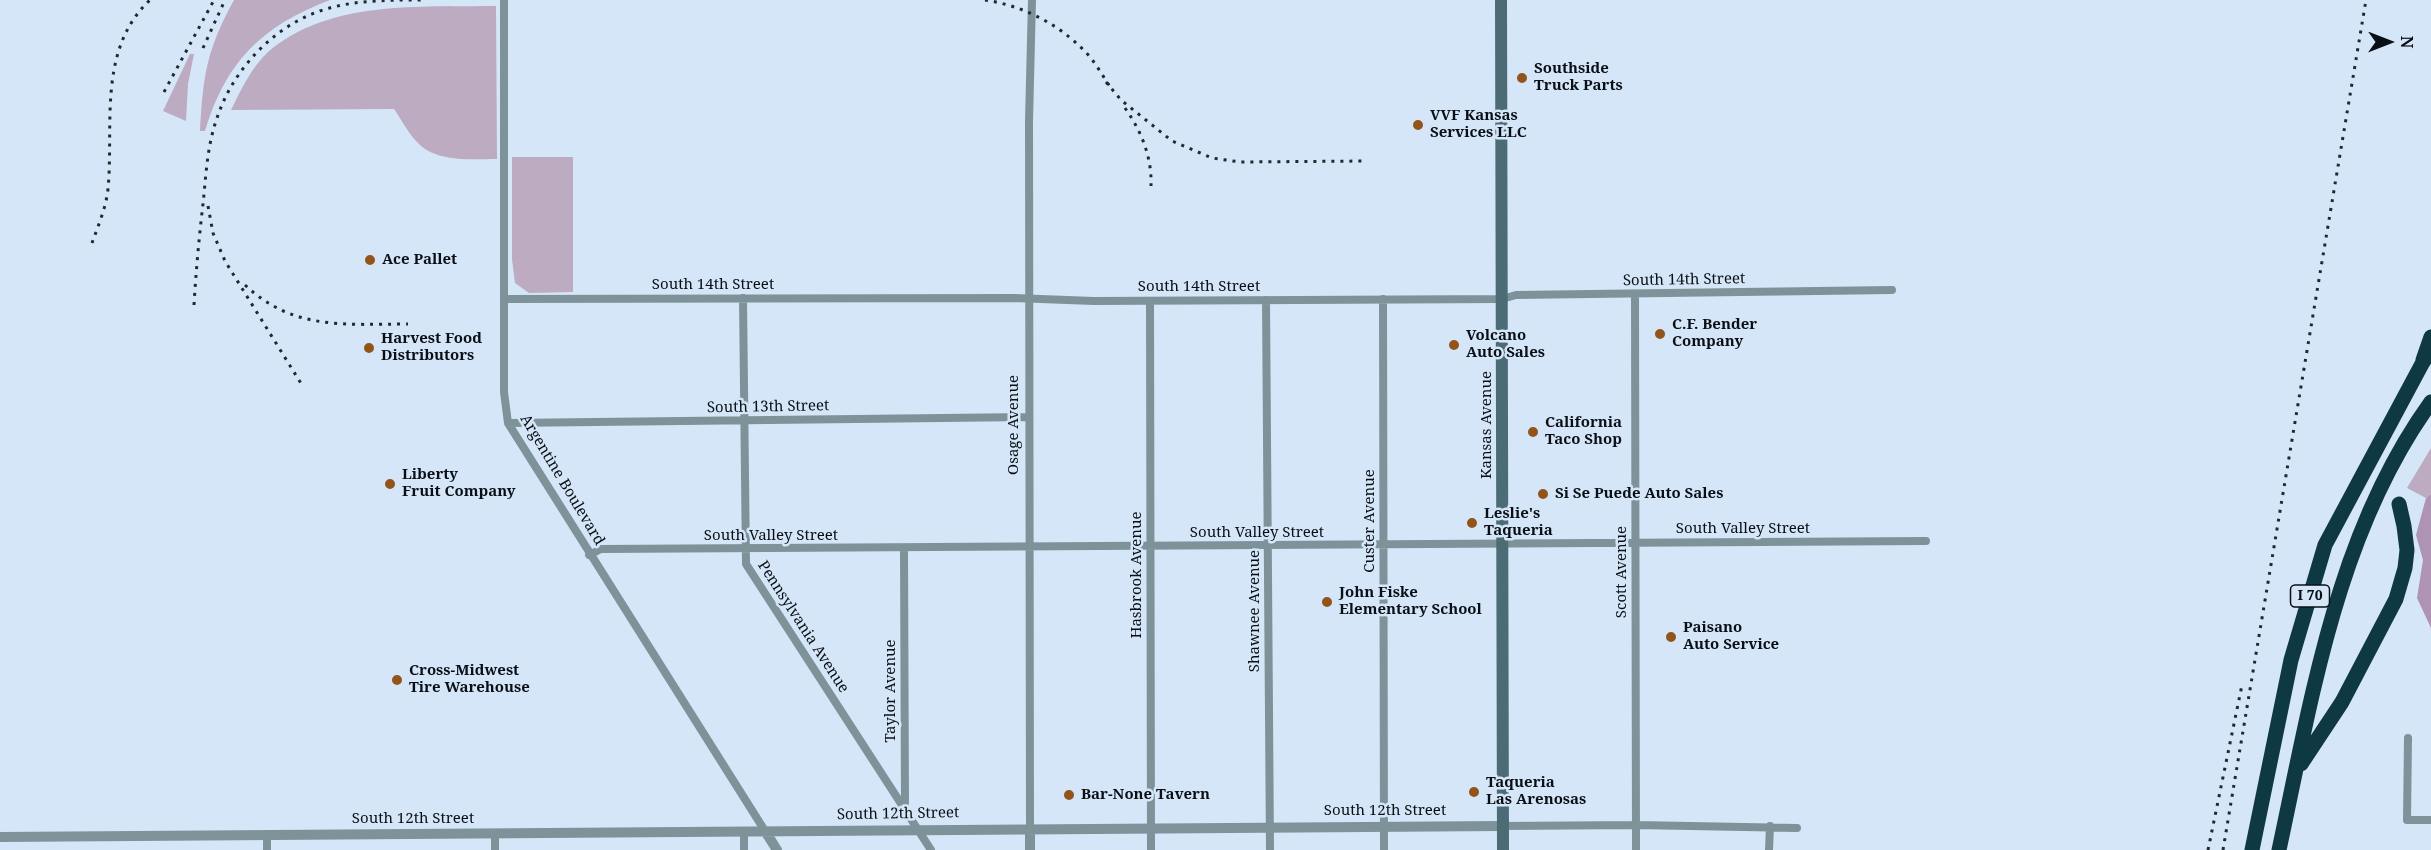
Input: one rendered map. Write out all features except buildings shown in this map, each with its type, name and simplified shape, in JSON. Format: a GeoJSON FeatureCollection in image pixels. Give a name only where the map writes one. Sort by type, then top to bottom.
{"type":"FeatureCollection","features":[{"type":"Feature","properties":{"kind":"highway"},"geometry":{"type":"LineString","coordinates":[[2427,357],[2431,337]]}},
{"type":"Feature","properties":{"kind":"highway","name":"I 70"},"geometry":{"type":"LineString","coordinates":[[2252,850],[2291,660],[2325,545],[2427,357]]}},
{"type":"Feature","properties":{"kind":"highway","name":"I 70"},"geometry":{"type":"LineString","coordinates":[[2279,850],[2329,626],[2366,519],[2396,459],[2430,404]]}},
{"type":"Feature","properties":{"kind":"highway"},"geometry":{"type":"LineString","coordinates":[[2296,773],[2342,702],[2396,600],[2402,583],[2407,550],[2399,504]]}},
{"type":"Feature","properties":{"kind":"main road","name":"Kansas Avenue"},"geometry":{"type":"LineString","coordinates":[[1501,0],[1503,850]]}},
{"type":"Feature","properties":{"kind":"street","name":"Argentine Boulevard"},"geometry":{"type":"LineString","coordinates":[[504,0],[504,392],[508,423],[777,850]]}},
{"type":"Feature","properties":{"kind":"street","name":"Osage Avenue"},"geometry":{"type":"LineString","coordinates":[[1030,850],[1029,121],[1032,0]]}},
{"type":"Feature","properties":{"kind":"street","name":"South 14th Street"},"geometry":{"type":"LineString","coordinates":[[505,299],[1150,301],[1502,299],[1516,295],[1892,291]]}},
{"type":"Feature","properties":{"kind":"street","name":"Scott Avenue"},"geometry":{"type":"LineString","coordinates":[[1635,295],[1636,850]]}},
{"type":"Feature","properties":{"kind":"street","name":"Pennsylvania Avenue"},"geometry":{"type":"LineString","coordinates":[[743,298],[746,564],[905,808]]}},
{"type":"Feature","properties":{"kind":"street","name":"Custer Avenue"},"geometry":{"type":"LineString","coordinates":[[1383,299],[1384,850]]}},
{"type":"Feature","properties":{"kind":"street","name":"Shawnee Avenue"},"geometry":{"type":"LineString","coordinates":[[1266,300],[1270,850]]}},
{"type":"Feature","properties":{"kind":"street","name":"Hasbrook Avenue"},"geometry":{"type":"LineString","coordinates":[[1150,301],[1151,850]]}},
{"type":"Feature","properties":{"kind":"street","name":"South 13th Street"},"geometry":{"type":"LineString","coordinates":[[508,423],[1029,417]]}},
{"type":"Feature","properties":{"kind":"street","name":"South Valley Street"},"geometry":{"type":"LineString","coordinates":[[590,555],[602,549],[1926,542]]}},
{"type":"Feature","properties":{"kind":"street","name":"Taylor Avenue"},"geometry":{"type":"LineString","coordinates":[[904,549],[905,808],[917,829]]}},
{"type":"Feature","properties":{"kind":"street"},"geometry":{"type":"LineString","coordinates":[[2408,738],[2407,820],[2431,820]]}},
{"type":"Feature","properties":{"kind":"street","name":"South 12th Street"},"geometry":{"type":"LineString","coordinates":[[0,837],[1384,826],[1636,825],[1797,828]]}},
{"type":"Feature","properties":{"kind":"street"},"geometry":{"type":"LineString","coordinates":[[1769,850],[1770,826]]}},
{"type":"Feature","properties":{"kind":"street"},"geometry":{"type":"LineString","coordinates":[[917,829],[931,850]]}},
{"type":"Feature","properties":{"kind":"street"},"geometry":{"type":"LineString","coordinates":[[744,831],[744,850]]}},
{"type":"Feature","properties":{"kind":"street"},"geometry":{"type":"LineString","coordinates":[[495,833],[495,850]]}},
{"type":"Feature","properties":{"kind":"street"},"geometry":{"type":"LineString","coordinates":[[267,835],[267,850]]}},
{"type":"Feature","properties":{"kind":"shaded area"},"geometry":{"type":"Polygon","coordinates":[[[234,0],[330,0],[285,22],[266,34],[250,49],[224,85],[205,131],[200,131],[208,63],[218,33],[234,0]]]}},
{"type":"Feature","properties":{"kind":"shaded area"},"geometry":{"type":"Polygon","coordinates":[[[496,6],[497,159],[454,158],[433,153],[416,141],[394,109],[231,110],[251,72],[268,52],[292,35],[318,23],[346,15],[406,7],[496,6]]]}},
{"type":"Feature","properties":{"kind":"shaded area"},"geometry":{"type":"Polygon","coordinates":[[[190,54],[194,54],[188,84],[186,121],[163,111],[190,54]]]}},
{"type":"Feature","properties":{"kind":"shaded area"},"geometry":{"type":"Polygon","coordinates":[[[512,157],[573,157],[573,292],[529,293],[515,283],[512,259],[512,157]]]}},
{"type":"Feature","properties":{"kind":"shaded area"},"geometry":{"type":"Polygon","coordinates":[[[2431,448],[2431,494],[2426,498],[2407,488],[2431,448]]]}},
{"type":"Feature","properties":{"kind":"shaded area"},"geometry":{"type":"Polygon","coordinates":[[[2431,494],[2431,628],[2417,598],[2423,560],[2416,535],[2426,498],[2431,494]]]}},
{"type":"Feature","properties":{"kind":"railway"},"geometry":{"type":"LineString","coordinates":[[92,243],[104,210],[108,189],[111,89],[115,65],[122,42],[133,20],[150,0]]}},
{"type":"Feature","properties":{"kind":"railway"},"geometry":{"type":"LineString","coordinates":[[164,92],[214,0]]}},
{"type":"Feature","properties":{"kind":"railway"},"geometry":{"type":"LineString","coordinates":[[203,48],[225,0]]}},
{"type":"Feature","properties":{"kind":"railway"},"geometry":{"type":"LineString","coordinates":[[194,305],[211,139],[224,100],[245,66],[273,37],[307,16],[337,6],[361,2],[422,0]]}},
{"type":"Feature","properties":{"kind":"railway"},"geometry":{"type":"LineString","coordinates":[[985,0],[1029,12],[1068,36],[1090,57],[1111,88]]}},
{"type":"Feature","properties":{"kind":"railway"},"geometry":{"type":"LineString","coordinates":[[2223,850],[2366,0]]}},
{"type":"Feature","properties":{"kind":"railway"},"geometry":{"type":"LineString","coordinates":[[1106,82],[1121,100],[1172,141],[1212,158],[1240,162],[1367,161]]}},
{"type":"Feature","properties":{"kind":"railway"},"geometry":{"type":"LineString","coordinates":[[1125,108],[1144,144],[1150,164],[1151,186]]}},
{"type":"Feature","properties":{"kind":"railway"},"geometry":{"type":"LineString","coordinates":[[208,206],[213,233],[225,261],[302,385]]}},
{"type":"Feature","properties":{"kind":"railway"},"geometry":{"type":"LineString","coordinates":[[245,285],[264,300],[302,318],[342,324],[408,324]]}},
{"type":"Feature","properties":{"kind":"railway"},"geometry":{"type":"LineString","coordinates":[[2208,850],[2242,685]]}},
{"type":"Feature","properties":{"kind":"place","name":"Southside Truck Parts"},"geometry":{"type":"Point","coordinates":[1522,78]}},
{"type":"Feature","properties":{"kind":"place","name":"VVF Kansas Services LLC"},"geometry":{"type":"Point","coordinates":[1418,125]}},
{"type":"Feature","properties":{"kind":"place","name":"Ace Pallet"},"geometry":{"type":"Point","coordinates":[370,260]}},
{"type":"Feature","properties":{"kind":"place","name":"C.F. Bender Company"},"geometry":{"type":"Point","coordinates":[1660,334]}},
{"type":"Feature","properties":{"kind":"place","name":"Volcano Auto Sales"},"geometry":{"type":"Point","coordinates":[1454,345]}},
{"type":"Feature","properties":{"kind":"place","name":"Harvest Food Distributors"},"geometry":{"type":"Point","coordinates":[369,348]}},
{"type":"Feature","properties":{"kind":"place","name":"California Taco Shop"},"geometry":{"type":"Point","coordinates":[1533,432]}},
{"type":"Feature","properties":{"kind":"place","name":"Liberty Fruit Company"},"geometry":{"type":"Point","coordinates":[390,484]}},
{"type":"Feature","properties":{"kind":"place","name":"Si Se Puede Auto Sales"},"geometry":{"type":"Point","coordinates":[1543,494]}},
{"type":"Feature","properties":{"kind":"place","name":"Leslie's Taqueria"},"geometry":{"type":"Point","coordinates":[1472,523]}},
{"type":"Feature","properties":{"kind":"place","name":"John Fiske Elementary School"},"geometry":{"type":"Point","coordinates":[1327,602]}},
{"type":"Feature","properties":{"kind":"place","name":"Paisano Auto Service"},"geometry":{"type":"Point","coordinates":[1671,637]}},
{"type":"Feature","properties":{"kind":"place","name":"Cross-Midwest Tire Warehouse"},"geometry":{"type":"Point","coordinates":[397,680]}},
{"type":"Feature","properties":{"kind":"place","name":"Taqueria Las Arenosas"},"geometry":{"type":"Point","coordinates":[1474,792]}},
{"type":"Feature","properties":{"kind":"place","name":"Bar-None Tavern"},"geometry":{"type":"Point","coordinates":[1069,795]}}]}
